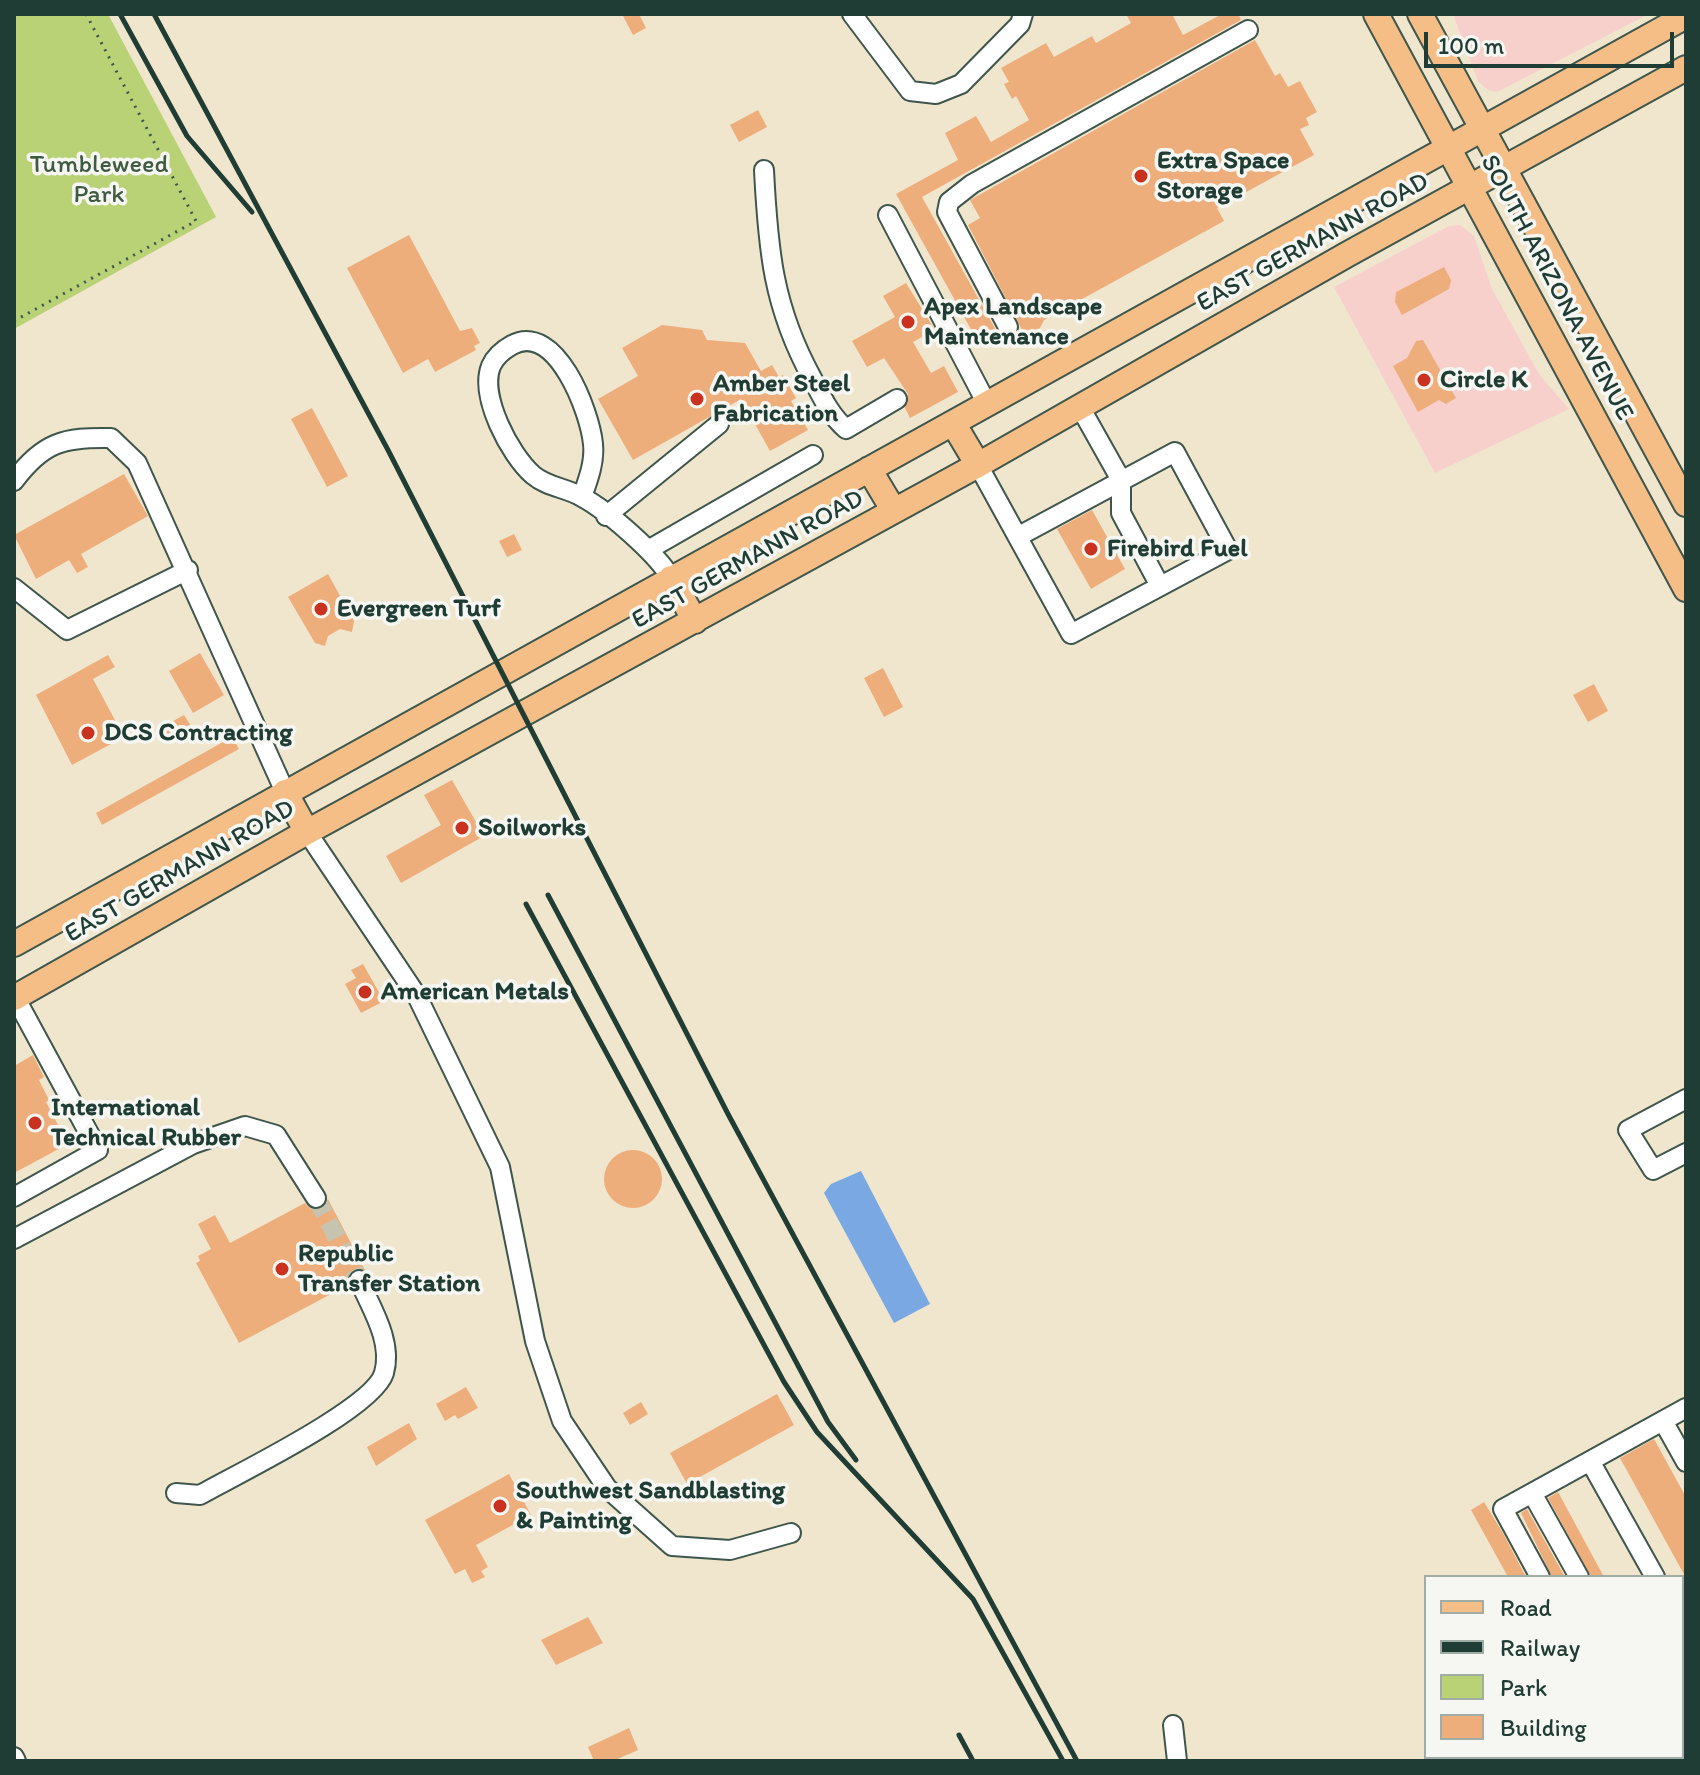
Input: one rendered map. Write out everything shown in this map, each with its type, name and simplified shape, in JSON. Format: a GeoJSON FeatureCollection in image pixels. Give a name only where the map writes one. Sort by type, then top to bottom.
{"type":"FeatureCollection","features":[{"type":"Feature","properties":{"kind":"main road","name":"SOUTH ARIZONA AVENUE"},"geometry":{"type":"LineString","coordinates":[[1376,14],[1686,589]]}},
{"type":"Feature","properties":{"kind":"main road","name":"SOUTH ARIZONA AVENUE"},"geometry":{"type":"LineString","coordinates":[[1420,14],[1507,169],[1686,504]]}},
{"type":"Feature","properties":{"kind":"main road","name":"EAST GERMANN ROAD"},"geometry":{"type":"LineString","coordinates":[[14,944],[1686,16]]}},
{"type":"Feature","properties":{"kind":"main road","name":"EAST GERMANN ROAD"},"geometry":{"type":"LineString","coordinates":[[15,998],[307,832],[978,465],[1686,68]]}},
{"type":"Feature","properties":{"kind":"main road"},"geometry":{"type":"LineString","coordinates":[[953,423],[978,465]]}},
{"type":"Feature","properties":{"kind":"main road"},"geometry":{"type":"LineString","coordinates":[[869,469],[894,511]]}},
{"type":"Feature","properties":{"kind":"main road"},"geometry":{"type":"LineString","coordinates":[[671,578],[695,621]]}},
{"type":"Feature","properties":{"kind":"main road"},"geometry":{"type":"LineString","coordinates":[[285,792],[307,832]]}},
{"type":"Feature","properties":{"kind":"lane"},"geometry":{"type":"LineString","coordinates":[[852,14],[910,91],[936,94],[961,84],[983,64],[1020,24],[1023,14]]}},
{"type":"Feature","properties":{"kind":"lane"},"geometry":{"type":"LineString","coordinates":[[1008,327],[947,212],[949,202],[972,184],[1248,30]]}},
{"type":"Feature","properties":{"kind":"lane"},"geometry":{"type":"LineString","coordinates":[[764,170],[771,261],[781,312],[790,338],[833,418],[846,429],[897,399]]}},
{"type":"Feature","properties":{"kind":"lane"},"geometry":{"type":"LineString","coordinates":[[888,215],[987,404]]}},
{"type":"Feature","properties":{"kind":"lane"},"geometry":{"type":"LineString","coordinates":[[582,497],[591,474],[593,445],[577,386],[545,347],[529,340],[515,343],[501,352],[490,368],[490,405],[516,454],[533,475],[582,497],[606,516],[659,559],[671,578]]}},
{"type":"Feature","properties":{"kind":"lane"},"geometry":{"type":"LineString","coordinates":[[1080,407],[1121,480],[1121,513],[1160,586]]}},
{"type":"Feature","properties":{"kind":"lane"},"geometry":{"type":"LineString","coordinates":[[606,516],[719,424]]}},
{"type":"Feature","properties":{"kind":"lane"},"geometry":{"type":"LineString","coordinates":[[14,481],[34,454],[76,437],[111,438],[137,463],[188,570],[285,792]]}},
{"type":"Feature","properties":{"kind":"lane"},"geometry":{"type":"LineString","coordinates":[[978,465],[1071,634],[1228,550],[1175,452],[1019,536]]}},
{"type":"Feature","properties":{"kind":"lane"},"geometry":{"type":"LineString","coordinates":[[648,550],[813,455]]}},
{"type":"Feature","properties":{"kind":"lane"},"geometry":{"type":"LineString","coordinates":[[14,588],[67,630],[188,570]]}},
{"type":"Feature","properties":{"kind":"lane"},"geometry":{"type":"LineString","coordinates":[[307,832],[417,996],[500,1167],[535,1341],[562,1421],[607,1488],[672,1546],[730,1550],[791,1533]]}},
{"type":"Feature","properties":{"kind":"lane"},"geometry":{"type":"LineString","coordinates":[[14,1197],[98,1150],[15,998]]}},
{"type":"Feature","properties":{"kind":"lane"},"geometry":{"type":"LineString","coordinates":[[1686,1099],[1628,1130],[1653,1170],[1686,1153]]}},
{"type":"Feature","properties":{"kind":"lane"},"geometry":{"type":"LineString","coordinates":[[14,1239],[193,1144],[245,1126],[276,1135],[316,1198]]}},
{"type":"Feature","properties":{"kind":"lane"},"geometry":{"type":"LineString","coordinates":[[176,1493],[200,1495],[342,1415],[373,1393],[384,1373],[384,1336],[359,1280]]}},
{"type":"Feature","properties":{"kind":"lane"},"geometry":{"type":"LineString","coordinates":[[1539,1575],[1503,1509],[1686,1408]]}},
{"type":"Feature","properties":{"kind":"lane"},"geometry":{"type":"LineString","coordinates":[[1663,1421],[1686,1462]]}},
{"type":"Feature","properties":{"kind":"lane"},"geometry":{"type":"LineString","coordinates":[[1590,1461],[1654,1575]]}},
{"type":"Feature","properties":{"kind":"lane"},"geometry":{"type":"LineString","coordinates":[[1532,1493],[1578,1575]]}},
{"type":"Feature","properties":{"kind":"lane"},"geometry":{"type":"LineString","coordinates":[[1173,1725],[1177,1761]]}},
{"type":"Feature","properties":{"kind":"path"},"geometry":{"type":"LineString","coordinates":[[14,321],[196,221],[86,14]]}},
{"type":"Feature","properties":{"kind":"shaded area"},"geometry":{"type":"Polygon","coordinates":[[[1453,14],[1649,14],[1497,92],[1488,90],[1478,81],[1453,14]]]}},
{"type":"Feature","properties":{"kind":"shaded area"},"geometry":{"type":"Polygon","coordinates":[[[1460,225],[1474,236],[1492,289],[1539,374],[1569,409],[1435,473],[1334,287],[1449,226],[1460,225]]]}},
{"type":"Feature","properties":{"kind":"green space","name":"Tumbleweed Park"},"geometry":{"type":"Polygon","coordinates":[[[14,14],[108,14],[216,217],[14,329],[14,14]]]}},
{"type":"Feature","properties":{"kind":"water"},"geometry":{"type":"Polygon","coordinates":[[[861,1171],[930,1304],[894,1323],[824,1193],[831,1184],[861,1171]]]}},
{"type":"Feature","properties":{"kind":"building"},"geometry":{"type":"Polygon","coordinates":[[[622,14],[639,14],[646,28],[633,35],[622,14]]]}},
{"type":"Feature","properties":{"kind":"building"},"geometry":{"type":"Polygon","coordinates":[[[1126,14],[1172,14],[1183,35],[1222,14],[1238,14],[1241,20],[922,197],[997,332],[978,342],[896,194],[958,160],[945,133],[976,116],[991,142],[1029,120],[1016,96],[1012,99],[1004,84],[1009,82],[1001,68],[1046,43],[1054,57],[1092,36],[1096,43],[1131,23],[1126,14]]]}},
{"type":"Feature","properties":{"kind":"building","name":"Extra Space Storage"},"geometry":{"type":"Polygon","coordinates":[[[1255,40],[1275,76],[1280,73],[1288,87],[1300,81],[1317,112],[1306,118],[1309,125],[1300,129],[1314,155],[1217,208],[1224,221],[1044,320],[1040,328],[1025,336],[968,225],[980,218],[970,200],[1255,40]]]}},
{"type":"Feature","properties":{"kind":"building"},"geometry":{"type":"Polygon","coordinates":[[[758,110],[767,127],[739,142],[730,125],[758,110]]]}},
{"type":"Feature","properties":{"kind":"building"},"geometry":{"type":"Polygon","coordinates":[[[409,235],[460,331],[472,328],[480,343],[474,346],[476,350],[435,372],[428,359],[403,373],[347,268],[409,235]]]}},
{"type":"Feature","properties":{"kind":"building","name":"Circle K"},"geometry":{"type":"Polygon","coordinates":[[[1444,267],[1451,280],[1449,289],[1402,315],[1395,302],[1396,292],[1444,267]]]}},
{"type":"Feature","properties":{"kind":"building"},"geometry":{"type":"Polygon","coordinates":[[[906,283],[935,330],[913,342],[931,373],[944,366],[958,392],[910,418],[905,408],[908,394],[884,358],[867,367],[852,341],[895,317],[883,296],[906,283]]]}},
{"type":"Feature","properties":{"kind":"building","name":"Amber Steel Fabrication"},"geometry":{"type":"Polygon","coordinates":[[[662,325],[702,330],[707,340],[745,343],[761,371],[772,365],[779,377],[783,375],[796,398],[791,401],[808,430],[770,451],[741,399],[633,460],[598,399],[638,376],[622,348],[662,325]]]}},
{"type":"Feature","properties":{"kind":"building","name":"Circle K"},"geometry":{"type":"Polygon","coordinates":[[[1423,340],[1456,398],[1446,404],[1439,400],[1418,412],[1393,366],[1407,358],[1416,341],[1423,340]]]}},
{"type":"Feature","properties":{"kind":"building"},"geometry":{"type":"Polygon","coordinates":[[[312,408],[348,476],[327,487],[291,419],[312,408]]]}},
{"type":"Feature","properties":{"kind":"building"},"geometry":{"type":"Polygon","coordinates":[[[124,474],[148,516],[81,554],[88,567],[77,573],[69,560],[36,579],[14,535],[124,474]]]}},
{"type":"Feature","properties":{"kind":"building","name":"Firebird Fuel"},"geometry":{"type":"Polygon","coordinates":[[[1092,510],[1125,569],[1091,589],[1057,529],[1092,510]]]}},
{"type":"Feature","properties":{"kind":"building"},"geometry":{"type":"Polygon","coordinates":[[[514,534],[522,550],[507,557],[499,541],[514,534]]]}},
{"type":"Feature","properties":{"kind":"building","name":"Evergreen Turf"},"geometry":{"type":"Polygon","coordinates":[[[328,574],[354,621],[352,632],[340,629],[328,636],[325,646],[315,643],[288,597],[328,574]]]}},
{"type":"Feature","properties":{"kind":"building"},"geometry":{"type":"Polygon","coordinates":[[[200,653],[224,695],[193,713],[169,671],[200,653]]]}},
{"type":"Feature","properties":{"kind":"building"},"geometry":{"type":"Polygon","coordinates":[[[108,655],[115,667],[93,679],[124,737],[72,765],[36,695],[108,655]]]}},
{"type":"Feature","properties":{"kind":"building"},"geometry":{"type":"Polygon","coordinates":[[[883,668],[903,707],[884,717],[864,678],[883,668]]]}},
{"type":"Feature","properties":{"kind":"building"},"geometry":{"type":"Polygon","coordinates":[[[1594,684],[1608,711],[1588,722],[1573,695],[1594,684]]]}},
{"type":"Feature","properties":{"kind":"building"},"geometry":{"type":"Polygon","coordinates":[[[184,715],[191,726],[166,740],[159,729],[184,715]]]}},
{"type":"Feature","properties":{"kind":"building"},"geometry":{"type":"Polygon","coordinates":[[[232,737],[239,749],[102,825],[96,813],[232,737]]]}},
{"type":"Feature","properties":{"kind":"building","name":"Soilworks"},"geometry":{"type":"Polygon","coordinates":[[[452,780],[476,822],[483,818],[491,832],[401,883],[386,856],[441,825],[424,795],[452,780]]]}},
{"type":"Feature","properties":{"kind":"building","name":"American Metals"},"geometry":{"type":"Polygon","coordinates":[[[363,964],[384,1001],[361,1013],[345,984],[356,978],[351,970],[363,964]]]}},
{"type":"Feature","properties":{"kind":"building","name":"International Technical Rubber"},"geometry":{"type":"Polygon","coordinates":[[[33,1055],[44,1077],[39,1080],[49,1100],[46,1102],[68,1144],[14,1173],[14,1066],[33,1055]]]}},
{"type":"Feature","properties":{"kind":"building"},"geometry":{"type":"Polygon","coordinates":[[[633,1150],[644,1152],[653,1159],[660,1168],[660,1190],[653,1199],[644,1206],[633,1208],[622,1206],[613,1199],[606,1190],[604,1179],[606,1168],[613,1159],[622,1152],[633,1150]]]}},
{"type":"Feature","properties":{"kind":"building","name":"Republic Transfer Station"},"geometry":{"type":"Polygon","coordinates":[[[328,1199],[365,1270],[353,1270],[347,1278],[348,1285],[239,1343],[196,1263],[200,1261],[198,1256],[211,1249],[198,1224],[215,1215],[230,1243],[305,1203],[311,1209],[322,1208],[328,1199]]]}},
{"type":"Feature","properties":{"kind":"building"},"geometry":{"type":"Polygon","coordinates":[[[466,1387],[478,1408],[458,1419],[455,1415],[445,1421],[436,1404],[466,1387]]]}},
{"type":"Feature","properties":{"kind":"building"},"geometry":{"type":"Polygon","coordinates":[[[777,1394],[794,1425],[687,1484],[670,1453],[777,1394]]]}},
{"type":"Feature","properties":{"kind":"building"},"geometry":{"type":"Polygon","coordinates":[[[641,1402],[648,1414],[630,1425],[623,1413],[641,1402]]]}},
{"type":"Feature","properties":{"kind":"building"},"geometry":{"type":"Polygon","coordinates":[[[409,1423],[417,1439],[376,1466],[367,1447],[409,1423]]]}},
{"type":"Feature","properties":{"kind":"building"},"geometry":{"type":"Polygon","coordinates":[[[1654,1439],[1686,1497],[1686,1578],[1620,1458],[1654,1439]]]}},
{"type":"Feature","properties":{"kind":"building"},"geometry":{"type":"Polygon","coordinates":[[[509,1474],[531,1515],[476,1545],[488,1567],[481,1571],[485,1577],[472,1583],[465,1569],[455,1574],[425,1520],[509,1474]]]}},
{"type":"Feature","properties":{"kind":"building"},"geometry":{"type":"Polygon","coordinates":[[[1558,1492],[1603,1575],[1590,1575],[1548,1498],[1558,1492]]]}},
{"type":"Feature","properties":{"kind":"building"},"geometry":{"type":"Polygon","coordinates":[[[1484,1502],[1525,1575],[1507,1575],[1471,1510],[1484,1502]]]}},
{"type":"Feature","properties":{"kind":"building"},"geometry":{"type":"Polygon","coordinates":[[[1527,1509],[1564,1575],[1551,1575],[1521,1513],[1527,1509]]]}},
{"type":"Feature","properties":{"kind":"building"},"geometry":{"type":"Polygon","coordinates":[[[588,1617],[603,1643],[556,1665],[541,1640],[588,1617]]]}},
{"type":"Feature","properties":{"kind":"building"},"geometry":{"type":"Polygon","coordinates":[[[629,1728],[638,1750],[613,1761],[594,1761],[588,1747],[629,1728]]]}},
{"type":"Feature","properties":{"kind":"tunnel"},"geometry":{"type":"LineString","coordinates":[[316,1198],[359,1280]]}},
{"type":"Feature","properties":{"kind":"railway"},"geometry":{"type":"LineString","coordinates":[[120,14],[187,136],[252,212]]}},
{"type":"Feature","properties":{"kind":"railway"},"geometry":{"type":"LineString","coordinates":[[154,14],[388,450],[728,1114],[1077,1761]]}},
{"type":"Feature","properties":{"kind":"railway"},"geometry":{"type":"LineString","coordinates":[[548,895],[828,1422],[856,1460]]}},
{"type":"Feature","properties":{"kind":"railway"},"geometry":{"type":"LineString","coordinates":[[526,904],[784,1382],[817,1432],[973,1599],[1063,1761]]}},
{"type":"Feature","properties":{"kind":"railway"},"geometry":{"type":"LineString","coordinates":[[959,1735],[973,1761]]}},
{"type":"Feature","properties":{"kind":"place","name":"Extra Space Storage"},"geometry":{"type":"Point","coordinates":[1141,176]}},
{"type":"Feature","properties":{"kind":"place","name":"Apex Landscape Maintenance"},"geometry":{"type":"Point","coordinates":[908,322]}},
{"type":"Feature","properties":{"kind":"place","name":"Circle K"},"geometry":{"type":"Point","coordinates":[1424,380]}},
{"type":"Feature","properties":{"kind":"place","name":"Amber Steel Fabrication"},"geometry":{"type":"Point","coordinates":[697,399]}},
{"type":"Feature","properties":{"kind":"place","name":"Firebird Fuel"},"geometry":{"type":"Point","coordinates":[1091,549]}},
{"type":"Feature","properties":{"kind":"place","name":"Evergreen Turf"},"geometry":{"type":"Point","coordinates":[321,609]}},
{"type":"Feature","properties":{"kind":"place","name":"DCS Contracting"},"geometry":{"type":"Point","coordinates":[88,733]}},
{"type":"Feature","properties":{"kind":"place","name":"Soilworks"},"geometry":{"type":"Point","coordinates":[462,828]}},
{"type":"Feature","properties":{"kind":"place","name":"American Metals"},"geometry":{"type":"Point","coordinates":[365,992]}},
{"type":"Feature","properties":{"kind":"place","name":"International Technical Rubber"},"geometry":{"type":"Point","coordinates":[35,1123]}},
{"type":"Feature","properties":{"kind":"place","name":"Republic Transfer Station"},"geometry":{"type":"Point","coordinates":[282,1269]}},
{"type":"Feature","properties":{"kind":"place","name":"Southwest Sandblasting & Painting"},"geometry":{"type":"Point","coordinates":[500,1506]}}]}
